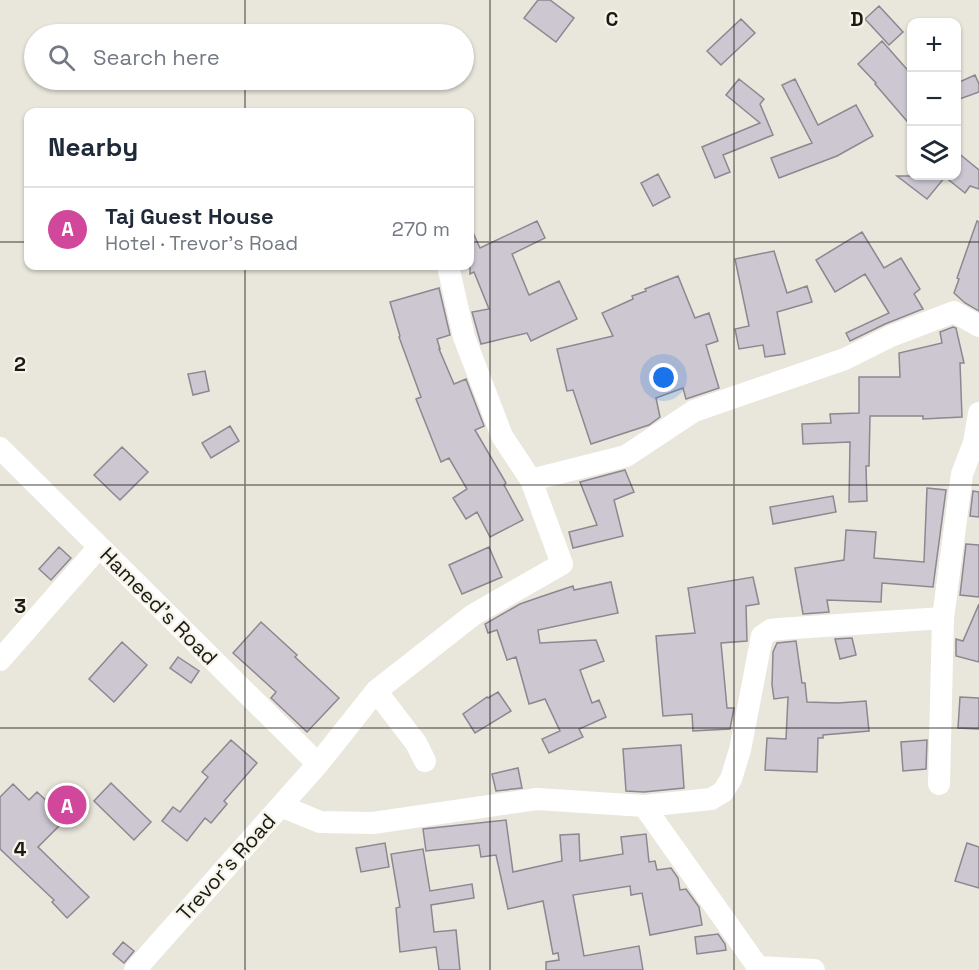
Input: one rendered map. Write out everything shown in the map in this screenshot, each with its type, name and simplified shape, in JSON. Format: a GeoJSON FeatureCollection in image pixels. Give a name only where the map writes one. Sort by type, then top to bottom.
{"type":"FeatureCollection","features":[{"type":"Feature","properties":{"kind":"street"},"geometry":{"type":"LineString","coordinates":[[449,270],[464,337],[502,436],[531,480],[626,456],[694,411],[845,359],[891,336],[954,312],[979,326]]}},
{"type":"Feature","properties":{"kind":"street"},"geometry":{"type":"LineString","coordinates":[[939,784],[943,618],[962,474],[974,443],[979,413]]}},
{"type":"Feature","properties":{"kind":"street","name":"Hameed's Road"},"geometry":{"type":"LineString","coordinates":[[0,448],[318,764]]}},
{"type":"Feature","properties":{"kind":"street","name":"Trevor's Road"},"geometry":{"type":"LineString","coordinates":[[135,970],[318,764],[376,691],[472,615],[562,564],[531,480]]}},
{"type":"Feature","properties":{"kind":"street"},"geometry":{"type":"LineString","coordinates":[[0,660],[99,547]]}},
{"type":"Feature","properties":{"kind":"street"},"geometry":{"type":"LineString","coordinates":[[280,806],[320,822],[373,823],[537,800],[644,806],[711,800],[723,792],[731,779],[740,750],[762,636],[771,630],[943,618]]}},
{"type":"Feature","properties":{"kind":"street"},"geometry":{"type":"LineString","coordinates":[[376,691],[416,743],[425,761]]}},
{"type":"Feature","properties":{"kind":"street"},"geometry":{"type":"LineString","coordinates":[[644,806],[758,969],[814,970]]}},
{"type":"Feature","properties":{"kind":"building"},"geometry":{"type":"Polygon","coordinates":[[[538,0],[550,0],[574,18],[556,42],[524,18],[538,0]]]}},
{"type":"Feature","properties":{"kind":"building"},"geometry":{"type":"Polygon","coordinates":[[[879,6],[903,32],[889,45],[865,19],[879,6]]]}},
{"type":"Feature","properties":{"kind":"building"},"geometry":{"type":"Polygon","coordinates":[[[741,19],[755,33],[721,65],[707,51],[741,19]]]}},
{"type":"Feature","properties":{"kind":"building"},"geometry":{"type":"Polygon","coordinates":[[[882,41],[907,69],[907,121],[876,83],[858,64],[882,41]]]}},
{"type":"Feature","properties":{"kind":"building"},"geometry":{"type":"Polygon","coordinates":[[[975,75],[979,84],[979,92],[961,99],[961,81],[975,75]]]}},
{"type":"Feature","properties":{"kind":"building"},"geometry":{"type":"Polygon","coordinates":[[[739,79],[764,99],[760,104],[773,135],[723,155],[730,172],[715,178],[702,147],[760,123],[726,95],[739,79]]]}},
{"type":"Feature","properties":{"kind":"building"},"geometry":{"type":"Polygon","coordinates":[[[795,79],[818,125],[856,105],[873,136],[837,156],[779,178],[771,158],[812,143],[782,85],[795,79]]]}},
{"type":"Feature","properties":{"kind":"building"},"geometry":{"type":"Polygon","coordinates":[[[961,155],[979,170],[979,189],[970,186],[965,193],[949,180],[961,180],[961,155]]]}},
{"type":"Feature","properties":{"kind":"building"},"geometry":{"type":"Polygon","coordinates":[[[658,174],[670,197],[653,206],[641,183],[658,174]]]}},
{"type":"Feature","properties":{"kind":"building"},"geometry":{"type":"Polygon","coordinates":[[[897,176],[907,176],[907,180],[943,180],[927,199],[897,176]]]}},
{"type":"Feature","properties":{"kind":"building"},"geometry":{"type":"Polygon","coordinates":[[[537,221],[545,238],[512,254],[529,295],[559,281],[577,319],[531,341],[527,333],[481,344],[472,312],[489,309],[474,272],[470,274],[470,270],[474,270],[474,235],[480,248],[537,221]]]}},
{"type":"Feature","properties":{"kind":"building"},"geometry":{"type":"Polygon","coordinates":[[[977,221],[979,222],[979,311],[954,293],[977,221]]]}},
{"type":"Feature","properties":{"kind":"building"},"geometry":{"type":"Polygon","coordinates":[[[862,232],[884,268],[901,258],[920,289],[914,294],[923,309],[850,341],[846,333],[889,313],[865,274],[835,292],[816,260],[862,232]]]}},
{"type":"Feature","properties":{"kind":"building"},"geometry":{"type":"Polygon","coordinates":[[[774,251],[787,293],[807,286],[812,302],[777,312],[785,354],[765,357],[763,345],[739,349],[735,329],[749,326],[735,259],[774,251]]]}},
{"type":"Feature","properties":{"kind":"building"},"geometry":{"type":"Polygon","coordinates":[[[678,276],[695,318],[709,313],[718,341],[706,345],[719,388],[686,399],[683,388],[656,398],[660,417],[649,425],[591,444],[573,390],[567,391],[557,349],[613,336],[602,313],[633,299],[632,296],[646,291],[645,289],[678,276]]]}},
{"type":"Feature","properties":{"kind":"building"},"geometry":{"type":"Polygon","coordinates":[[[439,288],[450,335],[437,339],[439,349],[454,384],[466,379],[484,426],[475,430],[506,483],[504,485],[523,520],[490,537],[477,512],[466,519],[453,498],[467,489],[449,458],[441,462],[416,399],[421,397],[399,337],[390,302],[439,288]]]}},
{"type":"Feature","properties":{"kind":"building"},"geometry":{"type":"Polygon","coordinates":[[[956,328],[964,363],[960,363],[962,417],[923,419],[923,416],[870,416],[869,466],[866,466],[867,501],[849,502],[850,442],[803,444],[802,424],[831,423],[830,414],[859,413],[859,377],[900,377],[899,353],[942,343],[940,332],[956,328]]]}},
{"type":"Feature","properties":{"kind":"building"},"geometry":{"type":"Polygon","coordinates":[[[205,371],[209,391],[193,395],[188,374],[205,371]]]}},
{"type":"Feature","properties":{"kind":"building"},"geometry":{"type":"Polygon","coordinates":[[[230,426],[239,441],[211,458],[202,443],[230,426]]]}},
{"type":"Feature","properties":{"kind":"building"},"geometry":{"type":"Polygon","coordinates":[[[122,447],[148,472],[120,500],[94,475],[122,447]]]}},
{"type":"Feature","properties":{"kind":"building"},"geometry":{"type":"Polygon","coordinates":[[[625,470],[634,492],[614,500],[623,536],[573,548],[569,532],[597,525],[580,482],[625,470]]]}},
{"type":"Feature","properties":{"kind":"building"},"geometry":{"type":"Polygon","coordinates":[[[927,488],[946,490],[933,587],[882,583],[881,602],[827,600],[829,612],[803,614],[795,568],[844,560],[846,530],[876,532],[874,558],[924,562],[927,488]]]}},
{"type":"Feature","properties":{"kind":"building"},"geometry":{"type":"Polygon","coordinates":[[[973,491],[979,492],[979,517],[970,516],[973,491]]]}},
{"type":"Feature","properties":{"kind":"building"},"geometry":{"type":"Polygon","coordinates":[[[833,496],[836,512],[773,524],[770,507],[833,496]]]}},
{"type":"Feature","properties":{"kind":"building"},"geometry":{"type":"Polygon","coordinates":[[[966,544],[979,545],[979,597],[960,595],[966,544]]]}},
{"type":"Feature","properties":{"kind":"building"},"geometry":{"type":"Polygon","coordinates":[[[59,547],[71,558],[51,580],[39,569],[59,547]]]}},
{"type":"Feature","properties":{"kind":"building"},"geometry":{"type":"Polygon","coordinates":[[[489,547],[502,577],[462,594],[449,565],[489,547]]]}},
{"type":"Feature","properties":{"kind":"building"},"geometry":{"type":"Polygon","coordinates":[[[753,577],[759,604],[746,606],[747,641],[721,643],[727,708],[734,708],[730,729],[693,731],[692,714],[663,716],[656,636],[695,633],[688,588],[753,577]]]}},
{"type":"Feature","properties":{"kind":"building"},"geometry":{"type":"Polygon","coordinates":[[[611,582],[618,613],[538,630],[540,643],[596,640],[604,661],[580,670],[592,703],[599,700],[606,717],[579,729],[583,737],[549,753],[542,739],[560,731],[545,699],[529,704],[516,657],[507,660],[497,630],[488,633],[485,624],[520,604],[573,586],[574,590],[611,582]]]}},
{"type":"Feature","properties":{"kind":"building"},"geometry":{"type":"Polygon","coordinates":[[[979,604],[979,662],[956,656],[956,639],[963,641],[979,604]]]}},
{"type":"Feature","properties":{"kind":"building"},"geometry":{"type":"Polygon","coordinates":[[[261,622],[339,698],[307,732],[271,698],[276,692],[233,653],[261,622]]]}},
{"type":"Feature","properties":{"kind":"building"},"geometry":{"type":"Polygon","coordinates":[[[852,638],[856,655],[840,659],[835,639],[852,638]]]}},
{"type":"Feature","properties":{"kind":"building"},"geometry":{"type":"Polygon","coordinates":[[[796,641],[807,702],[866,701],[869,731],[823,735],[823,738],[818,738],[817,772],[765,770],[767,738],[786,739],[788,697],[774,699],[773,652],[777,643],[796,641]]]}},
{"type":"Feature","properties":{"kind":"building"},"geometry":{"type":"Polygon","coordinates":[[[122,642],[147,665],[114,702],[89,679],[122,642]]]}},
{"type":"Feature","properties":{"kind":"building"},"geometry":{"type":"Polygon","coordinates":[[[178,657],[199,671],[191,683],[170,668],[178,657]]]}},
{"type":"Feature","properties":{"kind":"building"},"geometry":{"type":"Polygon","coordinates":[[[498,692],[511,711],[475,733],[463,714],[498,692]]]}},
{"type":"Feature","properties":{"kind":"building"},"geometry":{"type":"Polygon","coordinates":[[[960,697],[979,698],[979,729],[958,728],[960,697]]]}},
{"type":"Feature","properties":{"kind":"building"},"geometry":{"type":"Polygon","coordinates":[[[231,740],[257,763],[224,801],[227,804],[211,823],[205,818],[187,841],[162,821],[173,807],[180,812],[208,777],[202,772],[231,740]]]}},
{"type":"Feature","properties":{"kind":"building"},"geometry":{"type":"Polygon","coordinates":[[[927,740],[926,769],[903,771],[901,742],[927,740]]]}},
{"type":"Feature","properties":{"kind":"building"},"geometry":{"type":"Polygon","coordinates":[[[681,745],[684,788],[644,792],[626,791],[623,749],[681,745]]]}},
{"type":"Feature","properties":{"kind":"building"},"geometry":{"type":"Polygon","coordinates":[[[518,768],[522,788],[496,791],[492,774],[518,768]]]}},
{"type":"Feature","properties":{"kind":"building"},"geometry":{"type":"Polygon","coordinates":[[[111,783],[151,822],[134,840],[94,801],[111,783]]]}},
{"type":"Feature","properties":{"kind":"building"},"geometry":{"type":"Polygon","coordinates":[[[13,784],[29,800],[37,792],[66,819],[38,847],[89,897],[67,918],[52,902],[54,900],[0,849],[0,797],[13,784]]]}},
{"type":"Feature","properties":{"kind":"building"},"geometry":{"type":"Polygon","coordinates":[[[506,820],[513,872],[562,861],[560,835],[579,834],[580,861],[623,854],[621,837],[646,834],[649,862],[655,861],[657,870],[671,868],[678,878],[680,890],[686,889],[699,907],[702,925],[650,935],[642,893],[631,895],[630,886],[573,895],[584,956],[639,946],[643,970],[546,970],[546,962],[559,960],[558,953],[553,954],[543,901],[508,909],[496,855],[481,857],[479,845],[426,851],[423,829],[506,820]]]}},
{"type":"Feature","properties":{"kind":"building"},"geometry":{"type":"Polygon","coordinates":[[[385,843],[389,867],[361,872],[356,848],[385,843]]]}},
{"type":"Feature","properties":{"kind":"building"},"geometry":{"type":"Polygon","coordinates":[[[967,843],[979,847],[979,888],[955,881],[967,843]]]}},
{"type":"Feature","properties":{"kind":"building"},"geometry":{"type":"Polygon","coordinates":[[[423,849],[430,891],[472,884],[474,898],[431,905],[434,932],[456,930],[460,970],[439,970],[436,947],[400,952],[396,908],[400,907],[391,854],[423,849]]]}},
{"type":"Feature","properties":{"kind":"building"},"geometry":{"type":"Polygon","coordinates":[[[718,934],[726,950],[697,954],[695,937],[718,934]]]}},
{"type":"Feature","properties":{"kind":"building"},"geometry":{"type":"Polygon","coordinates":[[[123,942],[134,951],[124,963],[113,954],[123,942]]]}},
{"type":"Feature","properties":{"kind":"place","name":"Taj Guest House"},"geometry":{"type":"Point","coordinates":[67,805]}}]}
